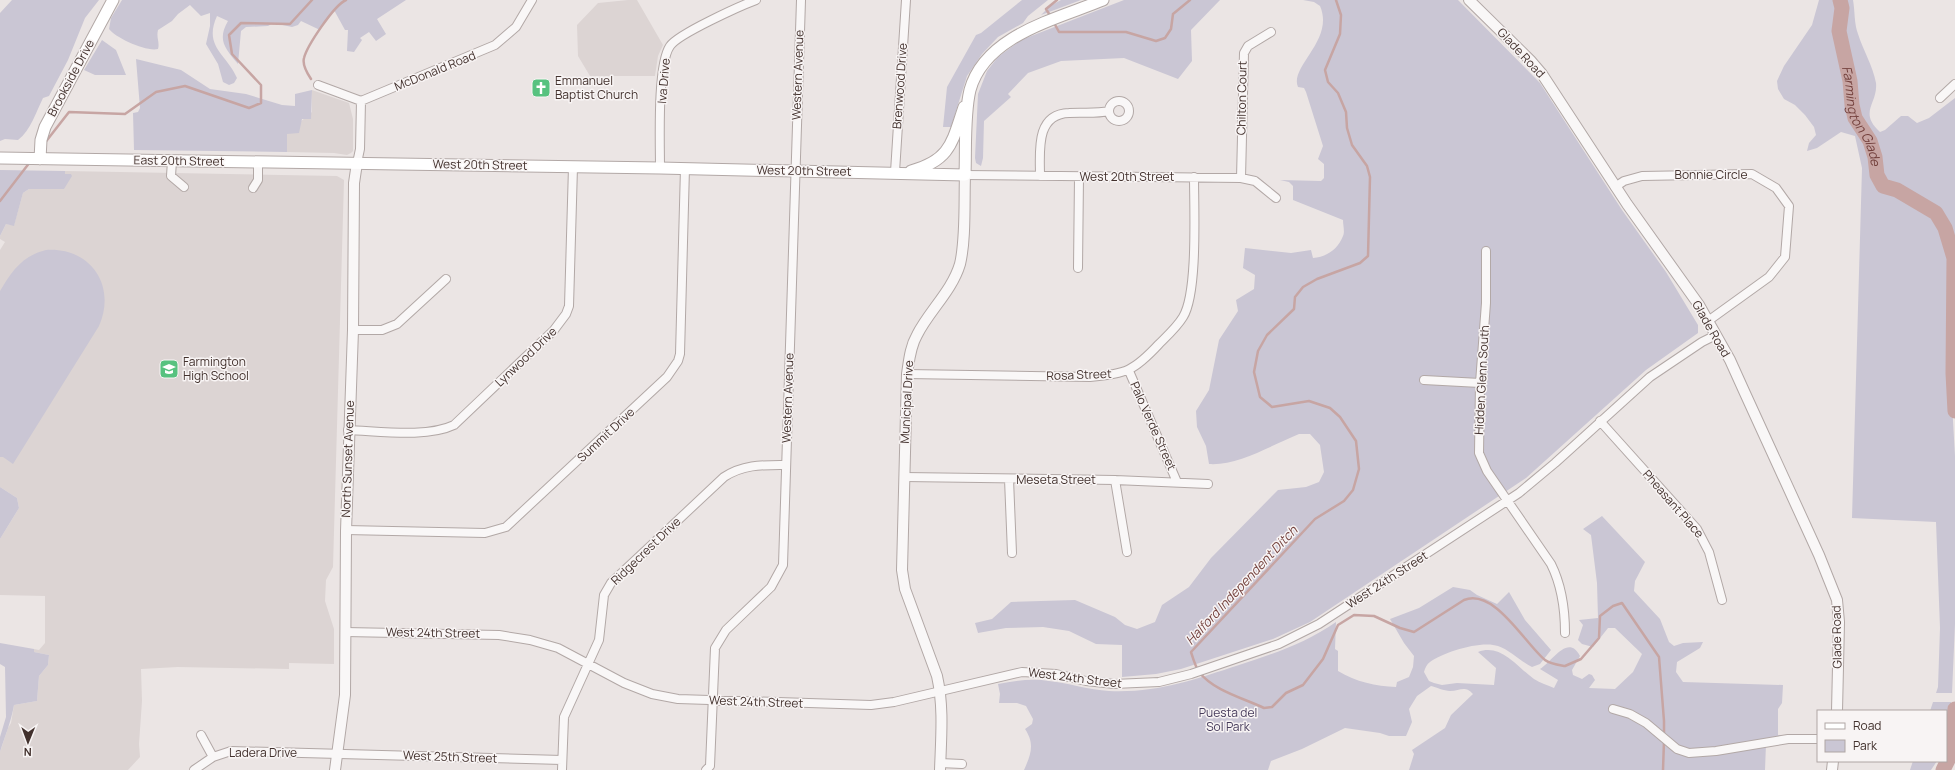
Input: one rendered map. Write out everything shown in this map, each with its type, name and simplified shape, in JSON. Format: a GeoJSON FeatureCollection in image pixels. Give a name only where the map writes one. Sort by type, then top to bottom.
{"type":"FeatureCollection","features":[{"type":"Feature","properties":{"kind":"main road","name":"Brookside Drive"},"geometry":{"type":"LineString","coordinates":[[40,159],[41,140],[45,127],[113,0]]}},
{"type":"Feature","properties":{"kind":"main road","name":"Municipal Drive"},"geometry":{"type":"LineString","coordinates":[[965,175],[970,90],[978,72],[988,57],[1009,40],[1103,0]]}},
{"type":"Feature","properties":{"kind":"main road"},"geometry":{"type":"LineString","coordinates":[[899,172],[919,168],[935,161],[947,152],[951,145],[970,90]]}},
{"type":"Feature","properties":{"kind":"main road","name":"East 20th Street"},"geometry":{"type":"LineString","coordinates":[[0,158],[258,163],[357,163]]}},
{"type":"Feature","properties":{"kind":"main road","name":"West 20th Street"},"geometry":{"type":"LineString","coordinates":[[357,163],[899,172],[965,175]]}},
{"type":"Feature","properties":{"kind":"street","name":"McDonald Road"},"geometry":{"type":"LineString","coordinates":[[361,101],[495,45],[516,27],[532,0]]}},
{"type":"Feature","properties":{"kind":"street","name":"Iva Drive"},"geometry":{"type":"LineString","coordinates":[[660,168],[663,65],[670,45],[681,36],[756,0]]}},
{"type":"Feature","properties":{"kind":"street","name":"Western Avenue"},"geometry":{"type":"LineString","coordinates":[[710,768],[715,648],[726,630],[771,587],[783,565],[794,170],[801,0]]}},
{"type":"Feature","properties":{"kind":"street","name":"Brenwood Drive"},"geometry":{"type":"LineString","coordinates":[[899,172],[906,0]]}},
{"type":"Feature","properties":{"kind":"street","name":"Glade Road"},"geometry":{"type":"LineString","coordinates":[[1468,0],[1530,60],[1542,74],[1716,335],[1750,403],[1819,555],[1837,600],[1839,622],[1837,710]]}},
{"type":"Feature","properties":{"kind":"street","name":"Chilton Court"},"geometry":{"type":"LineString","coordinates":[[1241,178],[1244,53],[1248,46],[1271,32]]}},
{"type":"Feature","properties":{"kind":"street"},"geometry":{"type":"LineString","coordinates":[[1940,98],[1955,84]]}},
{"type":"Feature","properties":{"kind":"street"},"geometry":{"type":"LineString","coordinates":[[318,85],[361,101],[360,149],[357,163]]}},
{"type":"Feature","properties":{"kind":"street"},"geometry":{"type":"LineString","coordinates":[[1040,176],[1041,138],[1045,125],[1048,121],[1057,114],[1098,113],[1109,111]]}},
{"type":"Feature","properties":{"kind":"street"},"geometry":{"type":"LineString","coordinates":[[172,161],[171,176],[184,187]]}},
{"type":"Feature","properties":{"kind":"street"},"geometry":{"type":"LineString","coordinates":[[253,188],[258,180],[258,163]]}},
{"type":"Feature","properties":{"kind":"street","name":"North Sunset Avenue"},"geometry":{"type":"LineString","coordinates":[[335,770],[345,695],[348,430],[353,330],[354,183],[357,163]]}},
{"type":"Feature","properties":{"kind":"street","name":"Lynwood Drive"},"geometry":{"type":"LineString","coordinates":[[348,430],[428,432],[446,429],[454,425],[554,330],[566,314],[569,306],[574,167]]}},
{"type":"Feature","properties":{"kind":"street","name":"Summit Drive"},"geometry":{"type":"LineString","coordinates":[[346,530],[484,533],[506,527],[667,377],[678,361],[680,354],[684,168]]}},
{"type":"Feature","properties":{"kind":"street","name":"Bonnie Circle"},"geometry":{"type":"LineString","coordinates":[[1616,187],[1624,181],[1642,176],[1752,174],[1776,188],[1785,200],[1789,206],[1784,257],[1769,277],[1708,321]]}},
{"type":"Feature","properties":{"kind":"street","name":"West 20th Street"},"geometry":{"type":"LineString","coordinates":[[965,175],[1241,178],[1250,179],[1264,187],[1276,198]]}},
{"type":"Feature","properties":{"kind":"street","name":"Municipal Drive"},"geometry":{"type":"LineString","coordinates":[[940,767],[940,690],[937,676],[905,589],[903,577],[902,554],[907,374],[910,354],[916,336],[952,283],[960,264],[965,175]]}},
{"type":"Feature","properties":{"kind":"street"},"geometry":{"type":"LineString","coordinates":[[1078,268],[1080,177]]}},
{"type":"Feature","properties":{"kind":"street","name":"Rosa Street"},"geometry":{"type":"LineString","coordinates":[[907,374],[1090,377],[1112,375],[1129,371],[1150,354],[1183,317],[1188,306],[1192,282],[1194,177]]}},
{"type":"Feature","properties":{"kind":"street","name":"Hidden Glenn South"},"geometry":{"type":"LineString","coordinates":[[1486,251],[1486,303],[1480,383],[1479,453],[1487,471],[1556,573],[1560,587],[1565,633]]}},
{"type":"Feature","properties":{"kind":"street"},"geometry":{"type":"LineString","coordinates":[[353,330],[382,330],[397,324],[446,278]]}},
{"type":"Feature","properties":{"kind":"street","name":"West 24th Street"},"geometry":{"type":"LineString","coordinates":[[345,632],[499,634],[530,640],[558,648],[624,683],[652,694],[678,699],[712,701],[871,705],[889,703],[1022,672],[1056,674],[1102,683],[1142,684],[1179,677],[1257,652],[1297,636],[1319,624],[1508,501],[1555,464],[1600,421],[1650,377],[1702,342],[1716,335]]}},
{"type":"Feature","properties":{"kind":"street","name":"Palo Verde Street"},"geometry":{"type":"LineString","coordinates":[[1129,371],[1177,482]]}},
{"type":"Feature","properties":{"kind":"street"},"geometry":{"type":"LineString","coordinates":[[1424,380],[1480,383]]}},
{"type":"Feature","properties":{"kind":"street","name":"Pheasant Place"},"geometry":{"type":"LineString","coordinates":[[1600,421],[1697,529],[1709,552],[1722,600]]}},
{"type":"Feature","properties":{"kind":"street","name":"Ridgecrest Drive"},"geometry":{"type":"LineString","coordinates":[[562,770],[564,717],[599,640],[604,595],[615,578],[731,472],[749,466],[786,465]]}},
{"type":"Feature","properties":{"kind":"street","name":"Meseta Street"},"geometry":{"type":"LineString","coordinates":[[904,477],[1115,480],[1208,484]]}},
{"type":"Feature","properties":{"kind":"street"},"geometry":{"type":"LineString","coordinates":[[1009,479],[1012,553]]}},
{"type":"Feature","properties":{"kind":"street"},"geometry":{"type":"LineString","coordinates":[[1115,480],[1127,552]]}},
{"type":"Feature","properties":{"kind":"street"},"geometry":{"type":"LineString","coordinates":[[1613,709],[1630,714],[1646,723],[1677,749],[1689,753],[1716,751],[1788,739],[1817,739]]}},
{"type":"Feature","properties":{"kind":"street"},"geometry":{"type":"LineString","coordinates":[[201,735],[213,757]]}},
{"type":"Feature","properties":{"kind":"street","name":"Ladera Drive"},"geometry":{"type":"LineString","coordinates":[[194,770],[213,757],[231,751],[337,754]]}},
{"type":"Feature","properties":{"kind":"street","name":"West 25th Street"},"geometry":{"type":"LineString","coordinates":[[337,754],[562,760]]}},
{"type":"Feature","properties":{"kind":"street"},"geometry":{"type":"LineString","coordinates":[[940,767],[962,764]]}},
{"type":"Feature","properties":{"kind":"shaded area"},"geometry":{"type":"Polygon","coordinates":[[[637,0],[663,45],[658,56],[655,76],[590,76],[578,56],[577,25],[598,3],[637,0]]]}},
{"type":"Feature","properties":{"kind":"shaded area"},"geometry":{"type":"Polygon","coordinates":[[[312,90],[349,103],[353,119],[353,151],[351,153],[347,155],[334,153],[287,152],[287,133],[312,112],[312,90]]]}},
{"type":"Feature","properties":{"kind":"shaded area","name":"Farmington High School"},"geometry":{"type":"Polygon","coordinates":[[[65,171],[337,176],[344,180],[333,567],[326,580],[325,601],[334,629],[334,664],[289,663],[289,669],[178,667],[141,669],[142,701],[139,744],[140,757],[128,770],[0,770],[0,752],[11,723],[14,705],[37,701],[39,676],[48,665],[49,655],[34,652],[34,649],[39,650],[45,643],[45,596],[0,595],[0,539],[19,508],[17,498],[0,487],[0,250],[5,242],[0,239],[0,236],[6,224],[14,225],[23,193],[29,189],[64,189],[65,171]]]}},
{"type":"Feature","properties":{"kind":"green space"},"geometry":{"type":"Polygon","coordinates":[[[12,0],[99,0],[85,18],[68,60],[49,96],[43,98],[33,120],[23,136],[18,140],[5,139],[0,141],[0,13],[12,0]]]}},
{"type":"Feature","properties":{"kind":"green space"},"geometry":{"type":"Polygon","coordinates":[[[122,0],[406,0],[377,19],[386,34],[376,41],[369,32],[360,38],[362,40],[354,52],[347,51],[348,30],[345,30],[334,10],[320,30],[301,21],[298,25],[292,27],[273,23],[268,26],[246,27],[241,31],[238,64],[224,44],[223,33],[228,21],[217,16],[213,27],[215,43],[237,78],[234,83],[229,85],[223,82],[218,64],[206,44],[210,26],[210,13],[201,16],[190,5],[178,14],[172,21],[158,30],[158,49],[146,48],[124,40],[109,29],[111,18],[122,0]]]}},
{"type":"Feature","properties":{"kind":"green space"},"geometry":{"type":"Polygon","coordinates":[[[1022,0],[1048,0],[1028,16],[1023,23],[998,37],[982,54],[967,76],[951,127],[943,127],[947,87],[976,35],[981,33],[1022,0]]]}},
{"type":"Feature","properties":{"kind":"green space"},"geometry":{"type":"Polygon","coordinates":[[[1061,0],[1081,0],[1041,15],[1050,6],[1061,0]]]}},
{"type":"Feature","properties":{"kind":"green space"},"geometry":{"type":"Polygon","coordinates":[[[1124,0],[1220,0],[1191,30],[1192,61],[1178,79],[1124,58],[1061,61],[1028,73],[1008,94],[1011,97],[984,121],[983,158],[981,166],[976,163],[978,94],[987,71],[998,57],[1021,40],[1124,0]]]}},
{"type":"Feature","properties":{"kind":"green space"},"geometry":{"type":"Polygon","coordinates":[[[1303,0],[1458,0],[1540,83],[1622,210],[1666,272],[1698,325],[1698,333],[1646,370],[1526,478],[1310,622],[1273,639],[1181,669],[1156,674],[1122,677],[1122,645],[1096,644],[1069,631],[1043,627],[1006,628],[978,633],[975,623],[992,619],[1011,602],[1075,600],[1115,617],[1125,625],[1137,629],[1155,622],[1162,605],[1189,587],[1211,558],[1278,490],[1306,487],[1319,482],[1324,472],[1320,445],[1310,434],[1299,434],[1266,449],[1231,462],[1209,464],[1206,446],[1197,427],[1196,411],[1209,390],[1219,340],[1238,311],[1236,300],[1254,289],[1255,275],[1243,268],[1245,248],[1291,253],[1311,250],[1313,258],[1323,256],[1331,252],[1341,241],[1344,234],[1343,220],[1293,200],[1293,186],[1289,182],[1280,180],[1321,181],[1324,178],[1324,164],[1318,159],[1323,146],[1306,92],[1304,88],[1298,87],[1297,79],[1322,30],[1323,18],[1320,6],[1314,2],[1303,0]]]}},
{"type":"Feature","properties":{"kind":"green space"},"geometry":{"type":"Polygon","coordinates":[[[1819,0],[1838,0],[1839,8],[1836,32],[1846,74],[1852,115],[1871,154],[1874,181],[1883,190],[1896,194],[1929,212],[1944,232],[1950,257],[1952,322],[1950,368],[1955,456],[1955,624],[1952,693],[1936,693],[1938,687],[1940,628],[1936,522],[1852,518],[1862,168],[1855,136],[1841,132],[1817,148],[1807,151],[1809,143],[1816,135],[1814,127],[1795,105],[1784,99],[1778,89],[1777,81],[1784,66],[1812,25],[1819,0]]]}},
{"type":"Feature","properties":{"kind":"green space"},"geometry":{"type":"Polygon","coordinates":[[[1843,0],[1853,0],[1857,30],[1875,77],[1876,90],[1870,108],[1870,119],[1880,132],[1885,130],[1901,116],[1908,116],[1917,123],[1929,118],[1955,98],[1955,253],[1948,228],[1937,212],[1886,183],[1878,173],[1876,154],[1870,138],[1858,117],[1855,106],[1851,75],[1842,35],[1844,9],[1843,0]]]}},
{"type":"Feature","properties":{"kind":"green space"},"geometry":{"type":"Polygon","coordinates":[[[102,40],[116,50],[126,75],[95,75],[84,70],[102,40]]]}},
{"type":"Feature","properties":{"kind":"green space"},"geometry":{"type":"Polygon","coordinates":[[[136,59],[181,70],[210,89],[246,94],[282,105],[295,106],[295,94],[312,90],[311,119],[302,119],[299,133],[287,134],[287,152],[134,150],[133,113],[138,112],[140,108],[136,59]]]}},
{"type":"Feature","properties":{"kind":"green space"},"geometry":{"type":"Polygon","coordinates":[[[0,170],[65,171],[65,174],[71,174],[72,176],[64,189],[29,189],[23,193],[14,226],[6,224],[0,236],[0,170]]]}},
{"type":"Feature","properties":{"kind":"green space"},"geometry":{"type":"Polygon","coordinates":[[[46,250],[62,251],[75,255],[87,262],[96,272],[102,283],[104,311],[99,326],[13,464],[3,457],[0,457],[0,291],[18,265],[30,256],[46,250]]]}},
{"type":"Feature","properties":{"kind":"green space"},"geometry":{"type":"Polygon","coordinates":[[[0,487],[17,498],[19,508],[0,539],[0,487]]]}},
{"type":"Feature","properties":{"kind":"green space","name":"Puesta del Sol Park"},"geometry":{"type":"Polygon","coordinates":[[[1602,516],[1645,562],[1635,581],[1634,591],[1660,619],[1669,642],[1674,646],[1683,643],[1703,642],[1700,648],[1677,662],[1676,672],[1683,682],[1783,685],[1782,703],[1778,709],[1778,735],[1817,735],[1766,744],[1765,770],[1409,770],[1414,754],[1412,750],[1445,728],[1451,715],[1473,694],[1465,689],[1448,691],[1431,686],[1417,696],[1409,709],[1412,722],[1406,736],[1389,736],[1380,733],[1345,728],[1302,749],[1271,761],[1268,770],[1024,770],[1029,759],[1031,749],[1030,739],[1025,729],[1032,724],[1033,719],[1026,706],[1017,703],[999,703],[1000,694],[998,684],[1017,681],[1043,680],[1109,691],[1160,688],[1206,676],[1277,652],[1313,636],[1336,622],[1335,649],[1338,651],[1338,671],[1366,683],[1396,687],[1397,682],[1409,677],[1413,667],[1414,656],[1404,643],[1390,619],[1419,608],[1453,587],[1470,590],[1477,595],[1497,604],[1509,592],[1525,620],[1551,650],[1540,664],[1532,667],[1507,650],[1498,646],[1482,645],[1463,648],[1444,654],[1429,663],[1424,672],[1429,681],[1442,685],[1457,683],[1494,685],[1496,668],[1478,652],[1486,650],[1501,653],[1534,679],[1554,688],[1558,680],[1540,669],[1560,651],[1570,647],[1580,656],[1572,670],[1573,675],[1582,679],[1589,674],[1592,675],[1595,680],[1589,688],[1615,689],[1633,672],[1642,654],[1615,628],[1608,628],[1593,647],[1582,644],[1578,640],[1583,625],[1579,620],[1598,618],[1597,583],[1591,535],[1583,529],[1602,516]]]}},
{"type":"Feature","properties":{"kind":"green space"},"geometry":{"type":"Polygon","coordinates":[[[0,643],[34,649],[34,652],[49,655],[48,665],[39,676],[37,701],[14,705],[10,723],[0,752],[0,737],[6,717],[5,667],[0,664],[0,643]]]}},
{"type":"Feature","properties":{"kind":"green space"},"geometry":{"type":"Polygon","coordinates":[[[1933,702],[1951,702],[1951,715],[1947,737],[1947,710],[1930,710],[1933,702]]]}},
{"type":"Feature","properties":{"kind":"green space"},"geometry":{"type":"Polygon","coordinates":[[[1913,762],[1936,762],[1931,770],[1910,770],[1913,762]]]}},
{"type":"Feature","properties":{"kind":"waterway","name":"Halford Independent Ditch"},"geometry":{"type":"LineString","coordinates":[[44,144],[69,112],[125,114],[156,92],[185,86],[249,108],[261,103],[261,85],[232,54],[229,35],[241,23],[290,24],[312,0]]}},
{"type":"Feature","properties":{"kind":"waterway"},"geometry":{"type":"LineString","coordinates":[[311,79],[304,66],[306,52],[328,17],[341,3],[346,0]]}},
{"type":"Feature","properties":{"kind":"waterway","name":"Halford Independent Ditch"},"geometry":{"type":"LineString","coordinates":[[1051,17],[1046,9],[1057,0]]}},
{"type":"Feature","properties":{"kind":"waterway","name":"Halford Independent Ditch"},"geometry":{"type":"LineString","coordinates":[[1053,21],[1059,32],[1126,32],[1156,41],[1165,38],[1171,29],[1173,14],[1190,0]]}},
{"type":"Feature","properties":{"kind":"waterway","name":"Halford Independent Ditch"},"geometry":{"type":"LineString","coordinates":[[1336,0],[1341,15],[1340,34],[1325,70],[1328,82],[1338,93],[1346,112],[1347,128],[1352,145],[1367,166],[1370,177],[1368,256],[1360,263],[1317,279],[1303,287],[1295,297],[1294,309],[1267,335],[1258,351],[1254,372],[1260,397],[1272,407],[1309,401],[1330,408],[1340,417],[1356,441],[1359,469],[1353,490],[1344,501],[1315,519],[1191,652],[1196,667],[1205,679],[1221,689],[1264,708],[1272,707],[1286,693],[1303,685],[1323,659],[1338,625],[1354,615],[1374,616],[1400,628],[1414,632],[1464,600],[1476,598],[1487,602],[1498,609],[1545,660],[1565,666],[1581,659],[1599,638],[1600,616],[1613,606],[1622,603],[1659,657],[1664,736]]}},
{"type":"Feature","properties":{"kind":"waterway","name":"Farmington Glade"},"geometry":{"type":"LineString","coordinates":[[1840,0],[1842,8],[1839,31],[1850,81],[1852,105],[1855,118],[1870,141],[1875,157],[1877,175],[1883,186],[1897,190],[1936,213],[1945,228],[1954,258],[1953,373],[1955,411]]}},
{"type":"Feature","properties":{"kind":"waterway","name":"Halford Independent Ditch"},"geometry":{"type":"LineString","coordinates":[[0,201],[30,162]]}},
{"type":"Feature","properties":{"kind":"waterway","name":"Farmington Glade"},"geometry":{"type":"LineString","coordinates":[[1943,770],[1951,754],[1955,709]]}},
{"type":"Feature","properties":{"kind":"waterway","name":"Halford Independent Ditch"},"geometry":{"type":"LineString","coordinates":[[1663,770],[1664,741]]}},
{"type":"Feature","properties":{"kind":"place","name":"Emmanuel Baptist Church"},"geometry":{"type":"Point","coordinates":[541,88]}},
{"type":"Feature","properties":{"kind":"place","name":"Farmington High School"},"geometry":{"type":"Point","coordinates":[169,369]}}]}
